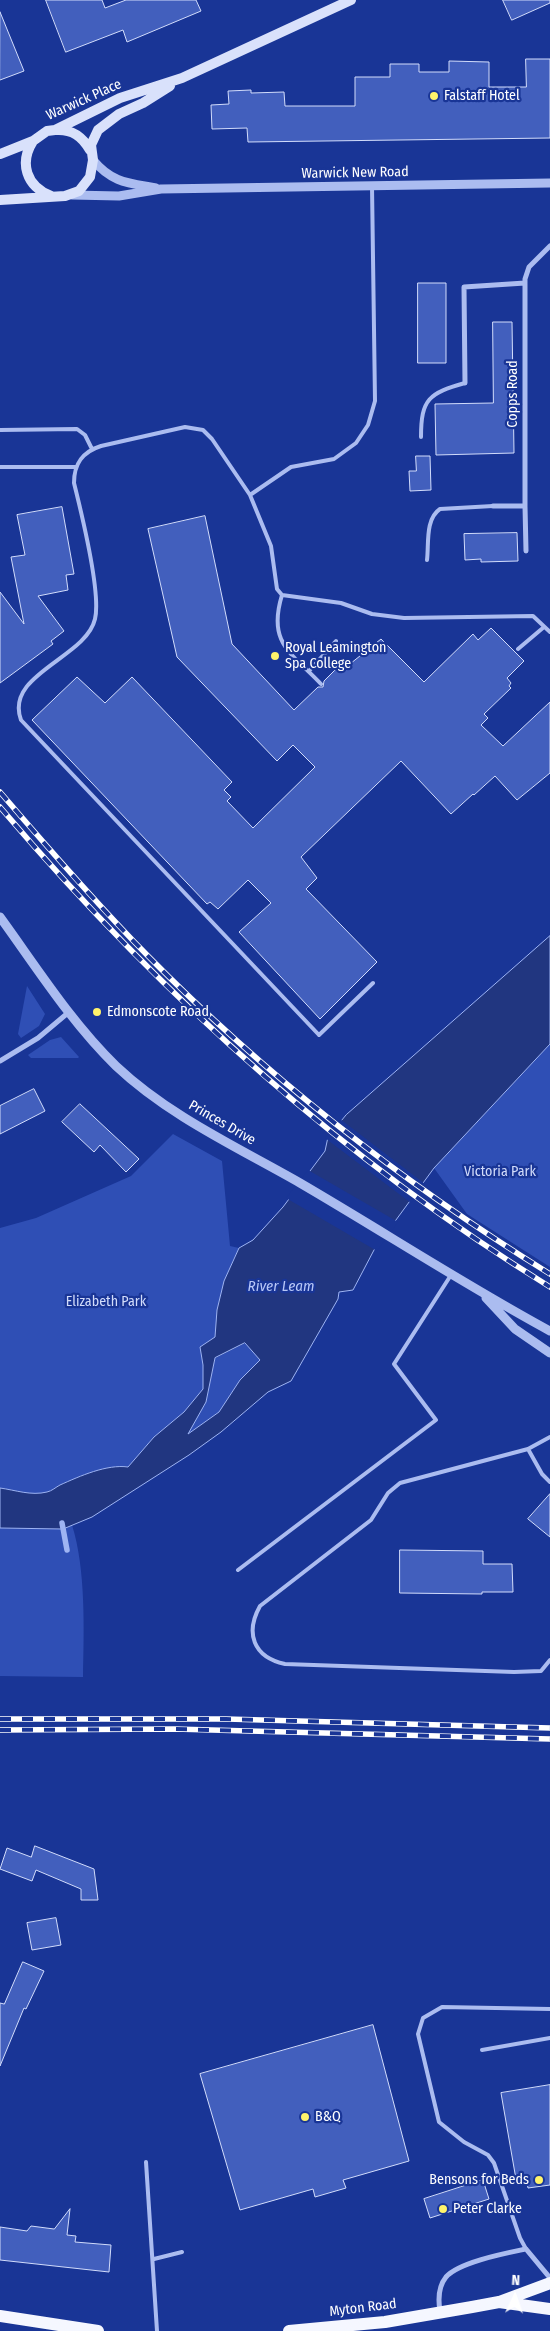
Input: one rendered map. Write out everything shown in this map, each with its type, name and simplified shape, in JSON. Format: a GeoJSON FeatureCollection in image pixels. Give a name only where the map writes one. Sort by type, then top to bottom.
{"type":"FeatureCollection","features":[{"type":"Feature","properties":{"kind":"main road","name":"Warwick Place"},"geometry":{"type":"LineString","coordinates":[[0,154],[33,141],[47,131],[55,130],[120,98],[182,78],[351,0]]}},
{"type":"Feature","properties":{"kind":"main road","name":"Warwick Place"},"geometry":{"type":"LineString","coordinates":[[72,195],[86,185],[90,177],[95,135],[104,124],[143,103],[182,78]]}},
{"type":"Feature","properties":{"kind":"main road","name":"Warwick New Road"},"geometry":{"type":"LineString","coordinates":[[55,130],[72,132],[86,142],[92,155]]}},
{"type":"Feature","properties":{"kind":"main road"},"geometry":{"type":"LineString","coordinates":[[33,141],[25,160],[29,179],[35,187],[52,196]]}},
{"type":"Feature","properties":{"kind":"main road","name":"Warwick New Road"},"geometry":{"type":"LineString","coordinates":[[0,200],[72,195]]}},
{"type":"Feature","properties":{"kind":"main road","name":"Myton Road"},"geometry":{"type":"LineString","coordinates":[[289,2331],[348,2328],[500,2302],[550,2283]]}},
{"type":"Feature","properties":{"kind":"main road","name":"Myton Road"},"geometry":{"type":"LineString","coordinates":[[500,2302],[550,2308]]}},
{"type":"Feature","properties":{"kind":"main road"},"geometry":{"type":"LineString","coordinates":[[0,2316],[98,2331]]}},
{"type":"Feature","properties":{"kind":"street","name":"Warwick New Road"},"geometry":{"type":"LineString","coordinates":[[92,155],[109,176],[117,180],[161,189]]}},
{"type":"Feature","properties":{"kind":"street","name":"Warwick New Road"},"geometry":{"type":"LineString","coordinates":[[72,195],[119,196],[161,189],[550,183]]}},
{"type":"Feature","properties":{"kind":"street","name":"Copps Road"},"geometry":{"type":"LineString","coordinates":[[526,551],[524,506],[525,283],[530,267],[550,246]]}},
{"type":"Feature","properties":{"kind":"street"},"geometry":{"type":"LineString","coordinates":[[465,383],[464,286],[525,283]]}},
{"type":"Feature","properties":{"kind":"street"},"geometry":{"type":"LineString","coordinates":[[493,506],[524,506]]}},
{"type":"Feature","properties":{"kind":"street","name":"Princes Drive"},"geometry":{"type":"LineString","coordinates":[[0,917],[102,1052],[149,1095],[550,1331]]}},
{"type":"Feature","properties":{"kind":"street"},"geometry":{"type":"LineString","coordinates":[[0,1061],[38,1038],[70,1012]]}},
{"type":"Feature","properties":{"kind":"street","name":"Princes Drive"},"geometry":{"type":"LineString","coordinates":[[481,1292],[515,1329],[550,1353]]}},
{"type":"Feature","properties":{"kind":"street"},"geometry":{"type":"LineString","coordinates":[[440,2312],[439,2292],[442,2283],[450,2274],[484,2260],[526,2249],[550,2278]]}},
{"type":"Feature","properties":{"kind":"lane"},"geometry":{"type":"LineString","coordinates":[[250,495],[291,467],[334,459],[356,443],[368,425],[375,400],[372,186]]}},
{"type":"Feature","properties":{"kind":"lane"},"geometry":{"type":"LineString","coordinates":[[421,437],[421,415],[426,402],[434,395],[450,387],[465,383]]}},
{"type":"Feature","properties":{"kind":"lane"},"geometry":{"type":"LineString","coordinates":[[373,983],[319,1035],[21,720],[18,703],[24,688],[71,649],[88,632],[95,621],[95,593],[74,483],[76,467],[81,457],[92,449],[166,430],[195,427],[203,430],[212,438],[250,495],[271,546],[277,588],[282,595],[341,603],[372,614],[404,618],[533,616],[550,632]]}},
{"type":"Feature","properties":{"kind":"lane"},"geometry":{"type":"LineString","coordinates":[[0,430],[77,429],[85,435],[92,449]]}},
{"type":"Feature","properties":{"kind":"lane"},"geometry":{"type":"LineString","coordinates":[[0,467],[76,467]]}},
{"type":"Feature","properties":{"kind":"lane"},"geometry":{"type":"LineString","coordinates":[[427,560],[430,521],[434,513],[440,509],[493,506]]}},
{"type":"Feature","properties":{"kind":"lane"},"geometry":{"type":"LineString","coordinates":[[282,595],[278,610],[280,640],[283,646],[321,684]]}},
{"type":"Feature","properties":{"kind":"lane"},"geometry":{"type":"LineString","coordinates":[[518,649],[544,627]]}},
{"type":"Feature","properties":{"kind":"lane"},"geometry":{"type":"LineString","coordinates":[[309,671],[336,641]]}},
{"type":"Feature","properties":{"kind":"lane"},"geometry":{"type":"LineString","coordinates":[[238,1570],[436,1420],[394,1364],[452,1273]]}},
{"type":"Feature","properties":{"kind":"lane"},"geometry":{"type":"LineString","coordinates":[[550,1437],[528,1449],[400,1483],[388,1493],[371,1520],[260,1606],[253,1619],[253,1637],[258,1650],[267,1658],[285,1664],[514,1672],[541,1671],[550,1660]]}},
{"type":"Feature","properties":{"kind":"lane"},"geometry":{"type":"LineString","coordinates":[[528,1449],[542,1474],[550,1482]]}},
{"type":"Feature","properties":{"kind":"lane"},"geometry":{"type":"LineString","coordinates":[[526,2249],[520,2238],[494,2164],[488,2155],[464,2142],[439,2122],[418,2034],[423,2018],[442,2007],[550,2009]]}},
{"type":"Feature","properties":{"kind":"lane"},"geometry":{"type":"LineString","coordinates":[[482,2050],[550,2038]]}},
{"type":"Feature","properties":{"kind":"lane"},"geometry":{"type":"LineString","coordinates":[[146,2162],[154,2259],[157,2331]]}},
{"type":"Feature","properties":{"kind":"lane"},"geometry":{"type":"LineString","coordinates":[[154,2259],[182,2252]]}},
{"type":"Feature","properties":{"kind":"green space"},"geometry":{"type":"Polygon","coordinates":[[[27,986],[45,1014],[39,1026],[21,1038],[18,1034],[27,986]]]}},
{"type":"Feature","properties":{"kind":"green space"},"geometry":{"type":"Polygon","coordinates":[[[61,1037],[78,1058],[31,1058],[28,1055],[50,1040],[61,1037]]]}},
{"type":"Feature","properties":{"kind":"green space","name":"Victoria Park"},"geometry":{"type":"Polygon","coordinates":[[[550,1044],[550,1267],[467,1214],[434,1168],[550,1044]]]}},
{"type":"Feature","properties":{"kind":"green space","name":"Elizabeth Park"},"geometry":{"type":"Polygon","coordinates":[[[173,1134],[222,1161],[230,1246],[239,1248],[229,1269],[222,1291],[215,1337],[200,1347],[203,1365],[203,1389],[184,1412],[154,1437],[128,1467],[111,1467],[94,1472],[41,1493],[0,1488],[0,1228],[36,1218],[131,1176],[173,1134]]]}},
{"type":"Feature","properties":{"kind":"green space"},"geometry":{"type":"Polygon","coordinates":[[[244,1343],[261,1359],[240,1380],[219,1412],[187,1435],[206,1402],[215,1358],[244,1343]]]}},
{"type":"Feature","properties":{"kind":"green space"},"geometry":{"type":"Polygon","coordinates":[[[72,1525],[77,1542],[82,1580],[84,1620],[83,1677],[0,1676],[0,1528],[63,1529],[72,1525]]]}},
{"type":"Feature","properties":{"kind":"water","name":"River Leam"},"geometry":{"type":"Polygon","coordinates":[[[550,936],[550,1044],[434,1168],[374,1250],[353,1290],[339,1292],[338,1299],[291,1381],[268,1392],[221,1432],[189,1455],[92,1517],[63,1529],[0,1528],[0,1488],[41,1493],[94,1472],[111,1467],[128,1467],[154,1437],[184,1412],[203,1389],[203,1365],[200,1347],[215,1337],[217,1310],[224,1281],[239,1248],[253,1240],[283,1207],[325,1151],[328,1137],[346,1115],[550,936]],[[245,1343],[215,1358],[206,1402],[188,1434],[219,1412],[240,1380],[260,1360],[245,1343]]]}},
{"type":"Feature","properties":{"kind":"pier"},"geometry":{"type":"Polygon","coordinates":[[[340,1119],[425,1184],[411,1203],[325,1138],[340,1119]]]}},
{"type":"Feature","properties":{"kind":"pier"},"geometry":{"type":"Polygon","coordinates":[[[308,1170],[398,1222],[377,1251],[286,1198],[308,1170]]]}},
{"type":"Feature","properties":{"kind":"building"},"geometry":{"type":"Polygon","coordinates":[[[46,0],[102,0],[105,8],[126,0],[196,0],[201,11],[127,42],[123,30],[66,52],[46,0]]]}},
{"type":"Feature","properties":{"kind":"building"},"geometry":{"type":"Polygon","coordinates":[[[503,0],[550,0],[550,3],[512,20],[503,0]]]}},
{"type":"Feature","properties":{"kind":"building"},"geometry":{"type":"Polygon","coordinates":[[[0,12],[24,71],[0,80],[0,12]]]}},
{"type":"Feature","properties":{"kind":"building"},"geometry":{"type":"Polygon","coordinates":[[[526,59],[550,59],[550,138],[248,142],[247,128],[212,129],[211,105],[229,104],[228,91],[251,90],[251,93],[284,92],[285,106],[355,106],[355,77],[390,77],[390,64],[419,64],[419,72],[449,72],[449,61],[489,62],[489,87],[526,87],[526,59]]]}},
{"type":"Feature","properties":{"kind":"building"},"geometry":{"type":"Polygon","coordinates":[[[418,283],[446,283],[446,363],[418,363],[418,283]]]}},
{"type":"Feature","properties":{"kind":"building"},"geometry":{"type":"Polygon","coordinates":[[[493,322],[512,322],[514,453],[436,455],[435,404],[493,403],[493,322]]]}},
{"type":"Feature","properties":{"kind":"building"},"geometry":{"type":"Polygon","coordinates":[[[416,456],[430,456],[431,490],[410,491],[409,471],[416,471],[416,456]]]}},
{"type":"Feature","properties":{"kind":"building"},"geometry":{"type":"Polygon","coordinates":[[[62,507],[74,574],[66,575],[68,590],[38,596],[64,631],[51,641],[53,644],[0,683],[0,592],[24,624],[11,557],[25,555],[17,515],[62,507]]]}},
{"type":"Feature","properties":{"kind":"building"},"geometry":{"type":"Polygon","coordinates":[[[205,516],[232,644],[294,710],[318,687],[323,687],[324,681],[337,668],[340,672],[381,639],[424,682],[473,634],[478,640],[491,628],[524,661],[507,678],[511,683],[509,686],[511,688],[484,714],[488,718],[481,725],[503,746],[550,702],[550,773],[517,800],[495,776],[451,814],[401,761],[301,857],[317,878],[306,889],[377,962],[320,1019],[239,932],[271,903],[248,880],[218,909],[210,902],[207,904],[32,720],[77,677],[105,703],[132,677],[232,782],[224,790],[231,797],[227,801],[253,828],[315,767],[293,745],[277,761],[177,657],[148,529],[205,516]]]}},
{"type":"Feature","properties":{"kind":"building"},"geometry":{"type":"Polygon","coordinates":[[[517,533],[518,561],[481,562],[481,559],[465,560],[464,534],[517,533]]]}},
{"type":"Feature","properties":{"kind":"building"},"geometry":{"type":"Polygon","coordinates":[[[34,1089],[45,1111],[0,1134],[0,1106],[34,1089]]]}},
{"type":"Feature","properties":{"kind":"building"},"geometry":{"type":"Polygon","coordinates":[[[80,1104],[139,1159],[126,1172],[100,1145],[94,1152],[62,1122],[80,1104]]]}},
{"type":"Feature","properties":{"kind":"building"},"geometry":{"type":"Polygon","coordinates":[[[550,1494],[550,1537],[528,1519],[550,1494]]]}},
{"type":"Feature","properties":{"kind":"building"},"geometry":{"type":"Polygon","coordinates":[[[400,1550],[483,1551],[483,1564],[512,1564],[513,1592],[482,1592],[482,1594],[400,1593],[400,1550]]]}},
{"type":"Feature","properties":{"kind":"building"},"geometry":{"type":"Polygon","coordinates":[[[35,1846],[94,1869],[98,1900],[81,1900],[81,1889],[36,1870],[32,1881],[0,1869],[7,1848],[31,1857],[35,1846]]]}},
{"type":"Feature","properties":{"kind":"building"},"geometry":{"type":"Polygon","coordinates":[[[56,1918],[61,1945],[32,1950],[27,1923],[56,1918]]]}},
{"type":"Feature","properties":{"kind":"building"},"geometry":{"type":"Polygon","coordinates":[[[23,1962],[44,1971],[26,2009],[24,2008],[0,2066],[0,2003],[4,2004],[23,1962]]]}},
{"type":"Feature","properties":{"kind":"building","name":"B&Q"},"geometry":{"type":"Polygon","coordinates":[[[373,2025],[409,2161],[343,2180],[346,2188],[315,2197],[313,2189],[240,2210],[200,2074],[373,2025]]]}},
{"type":"Feature","properties":{"kind":"building"},"geometry":{"type":"Polygon","coordinates":[[[550,2085],[550,2185],[528,2188],[527,2183],[517,2185],[501,2093],[550,2085]]]}},
{"type":"Feature","properties":{"kind":"building","name":"Peter Clarke"},"geometry":{"type":"Polygon","coordinates":[[[483,2180],[489,2199],[430,2218],[424,2199],[483,2180]]]}},
{"type":"Feature","properties":{"kind":"building"},"geometry":{"type":"Polygon","coordinates":[[[70,2209],[67,2235],[76,2236],[75,2242],[111,2245],[109,2272],[0,2260],[0,2227],[27,2231],[31,2226],[54,2229],[70,2209]]]}},
{"type":"Feature","properties":{"kind":"waterway"},"geometry":{"type":"LineString","coordinates":[[62,1523],[67,1550]]}},
{"type":"Feature","properties":{"kind":"railway"},"geometry":{"type":"LineString","coordinates":[[0,792],[72,875],[147,955],[240,1044],[289,1086],[390,1166],[550,1274]]}},
{"type":"Feature","properties":{"kind":"railway"},"geometry":{"type":"LineString","coordinates":[[0,807],[124,943],[256,1069],[326,1128],[398,1184],[473,1237],[550,1287]]}},
{"type":"Feature","properties":{"kind":"railway"},"geometry":{"type":"LineString","coordinates":[[0,1719],[226,1719],[550,1728]]}},
{"type":"Feature","properties":{"kind":"railway"},"geometry":{"type":"LineString","coordinates":[[0,1730],[174,1729],[550,1739]]}},
{"type":"Feature","properties":{"kind":"place","name":"Falstaff Hotel"},"geometry":{"type":"Point","coordinates":[434,96]}},
{"type":"Feature","properties":{"kind":"place","name":"Royal Leamington Spa College"},"geometry":{"type":"Point","coordinates":[275,656]}},
{"type":"Feature","properties":{"kind":"place","name":"Edmonscote Road"},"geometry":{"type":"Point","coordinates":[97,1012]}},
{"type":"Feature","properties":{"kind":"place","name":"B&Q"},"geometry":{"type":"Point","coordinates":[305,2117]}},
{"type":"Feature","properties":{"kind":"place","name":"Bensons for Beds"},"geometry":{"type":"Point","coordinates":[539,2180]}},
{"type":"Feature","properties":{"kind":"place","name":"Peter Clarke"},"geometry":{"type":"Point","coordinates":[443,2209]}}]}
